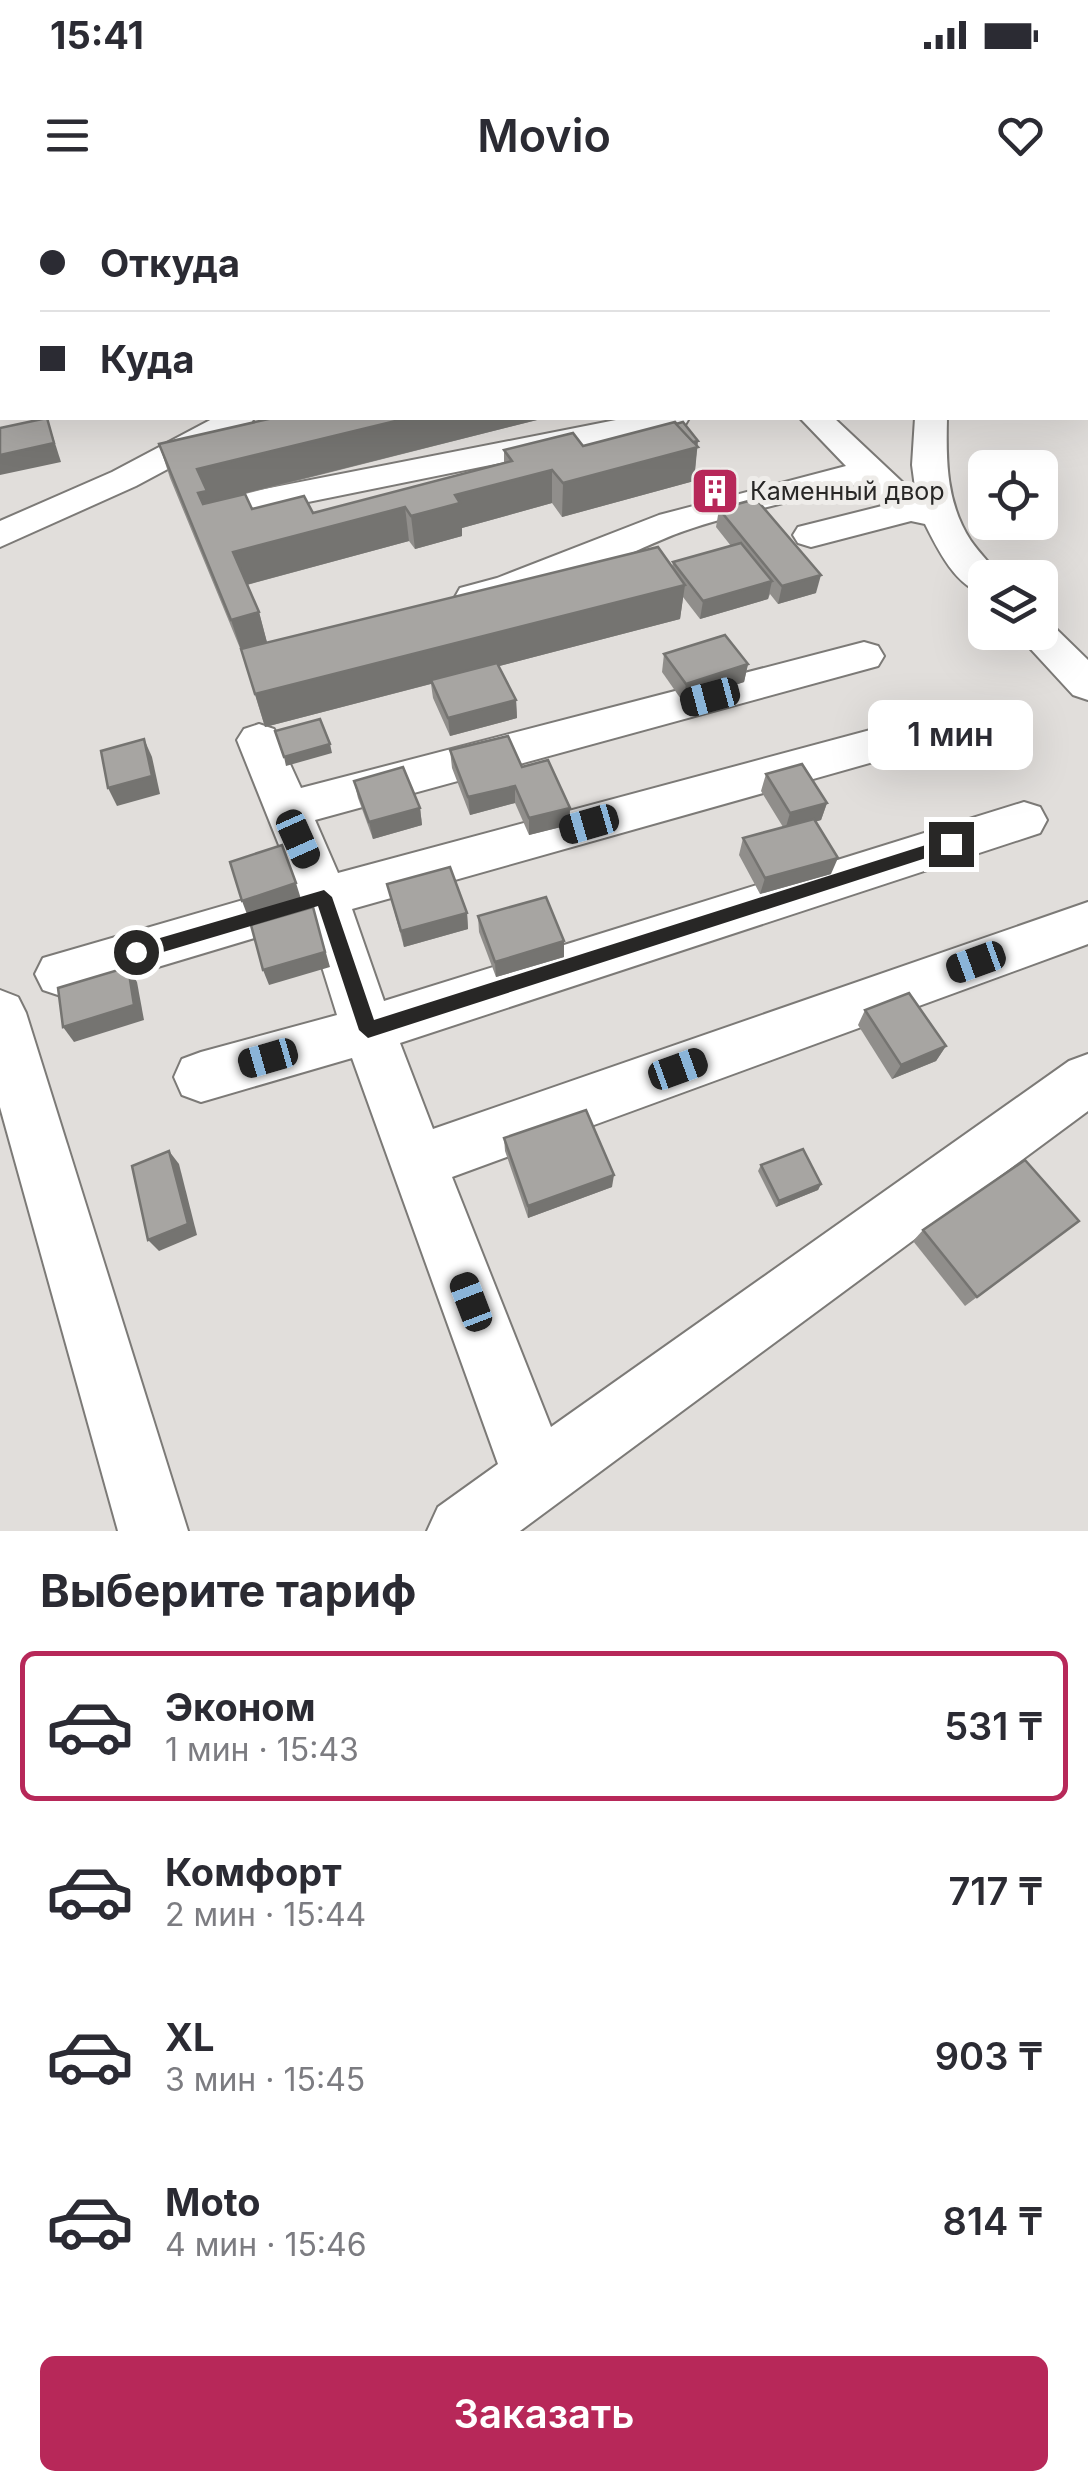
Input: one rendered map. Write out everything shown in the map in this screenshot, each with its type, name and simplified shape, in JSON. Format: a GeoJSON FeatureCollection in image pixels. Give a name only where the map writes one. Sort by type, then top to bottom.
{"type":"FeatureCollection","features":[{"type":"Feature","properties":{"kind":"lane"},"geometry":{"type":"LineString","coordinates":[[0,535],[124,479],[234,420]]}},
{"type":"Feature","properties":{"kind":"lane"},"geometry":{"type":"LineString","coordinates":[[244,504],[664,420]]}},
{"type":"Feature","properties":{"kind":"lane"},"geometry":{"type":"LineString","coordinates":[[818,420],[870,470],[924,513],[968,563]]}},
{"type":"Feature","properties":{"kind":"lane"},"geometry":{"type":"LineString","coordinates":[[924,513],[932,420]]}},
{"type":"Feature","properties":{"kind":"lane"},"geometry":{"type":"LineString","coordinates":[[432,608],[509,588],[672,523],[870,470]]}},
{"type":"Feature","properties":{"kind":"lane"},"geometry":{"type":"LineString","coordinates":[[811,534],[924,513]]}},
{"type":"Feature","properties":{"kind":"lane"},"geometry":{"type":"LineString","coordinates":[[1054,650],[1088,685]]}},
{"type":"Feature","properties":{"kind":"lane"},"geometry":{"type":"LineString","coordinates":[[286,810],[864,656]]}},
{"type":"Feature","properties":{"kind":"lane"},"geometry":{"type":"LineString","coordinates":[[61,974],[324,897],[930,730]]}},
{"type":"Feature","properties":{"kind":"lane"},"geometry":{"type":"LineString","coordinates":[[259,740],[324,897],[368,1030],[537,1477]]}},
{"type":"Feature","properties":{"kind":"lane"},"geometry":{"type":"LineString","coordinates":[[201,1077],[368,1030],[1024,820]]}},
{"type":"Feature","properties":{"kind":"lane"},"geometry":{"type":"LineString","coordinates":[[418,1162],[1088,923]]}},
{"type":"Feature","properties":{"kind":"lane"},"geometry":{"type":"LineString","coordinates":[[0,1014],[153,1531]]}},
{"type":"Feature","properties":{"kind":"lane"},"geometry":{"type":"LineString","coordinates":[[462,1531],[1088,1079]]}},
{"type":"Feature","properties":{"kind":"building"},"geometry":{"type":"Polygon","coordinates":[[[48,420],[54,443],[0,455],[0,428],[48,420]]]}},
{"type":"Feature","properties":{"kind":"building"},"geometry":{"type":"Polygon","coordinates":[[[264,420],[400,420],[197,469],[207,491],[198,493],[203,504],[245,494],[252,509],[304,496],[313,513],[512,461],[504,450],[573,433],[583,446],[675,422],[698,447],[563,483],[552,470],[455,495],[460,503],[411,516],[405,507],[233,552],[259,612],[231,620],[159,444],[264,420]]]}},
{"type":"Feature","properties":{"kind":"building"},"geometry":{"type":"Polygon","coordinates":[[[683,422],[698,441],[693,442],[676,424],[683,422]]]}},
{"type":"Feature","properties":{"kind":"building"},"geometry":{"type":"Polygon","coordinates":[[[720,469],[736,489],[712,494],[697,473],[720,469]]]}},
{"type":"Feature","properties":{"kind":"building"},"geometry":{"type":"Polygon","coordinates":[[[756,499],[821,575],[782,586],[719,509],[756,499]]]}},
{"type":"Feature","properties":{"kind":"building"},"geometry":{"type":"Polygon","coordinates":[[[741,543],[772,581],[703,601],[673,562],[741,543]]]}},
{"type":"Feature","properties":{"kind":"building"},"geometry":{"type":"Polygon","coordinates":[[[658,547],[685,585],[255,694],[241,649],[658,547]]]}},
{"type":"Feature","properties":{"kind":"building"},"geometry":{"type":"Polygon","coordinates":[[[725,635],[748,664],[686,684],[664,654],[725,635]]]}},
{"type":"Feature","properties":{"kind":"building"},"geometry":{"type":"Polygon","coordinates":[[[497,663],[516,700],[448,718],[431,680],[497,663]]]}},
{"type":"Feature","properties":{"kind":"building"},"geometry":{"type":"Polygon","coordinates":[[[320,719],[330,744],[284,757],[275,731],[320,719]]]}},
{"type":"Feature","properties":{"kind":"building"},"geometry":{"type":"Polygon","coordinates":[[[508,736],[522,767],[548,760],[570,808],[529,818],[515,786],[468,797],[450,750],[508,736]]]}},
{"type":"Feature","properties":{"kind":"building"},"geometry":{"type":"Polygon","coordinates":[[[144,739],[152,776],[108,788],[101,751],[144,739]]]}},
{"type":"Feature","properties":{"kind":"building"},"geometry":{"type":"Polygon","coordinates":[[[802,764],[827,803],[790,813],[766,774],[802,764]]]}},
{"type":"Feature","properties":{"kind":"building"},"geometry":{"type":"Polygon","coordinates":[[[403,767],[420,808],[369,822],[354,781],[403,767]]]}},
{"type":"Feature","properties":{"kind":"building"},"geometry":{"type":"Polygon","coordinates":[[[814,819],[838,858],[765,878],[743,838],[814,819]]]}},
{"type":"Feature","properties":{"kind":"building"},"geometry":{"type":"Polygon","coordinates":[[[282,845],[296,883],[242,901],[230,862],[282,845]]]}},
{"type":"Feature","properties":{"kind":"building"},"geometry":{"type":"Polygon","coordinates":[[[450,867],[467,913],[401,931],[387,884],[450,867]]]}},
{"type":"Feature","properties":{"kind":"building"},"geometry":{"type":"Polygon","coordinates":[[[546,897],[564,941],[495,962],[478,916],[546,897]]]}},
{"type":"Feature","properties":{"kind":"building"},"geometry":{"type":"Polygon","coordinates":[[[313,907],[325,952],[263,970],[251,925],[313,907]]]}},
{"type":"Feature","properties":{"kind":"building"},"geometry":{"type":"Polygon","coordinates":[[[128,967],[134,1005],[63,1027],[58,988],[128,967]]]}},
{"type":"Feature","properties":{"kind":"building"},"geometry":{"type":"Polygon","coordinates":[[[909,993],[946,1046],[901,1065],[865,1010],[909,993]]]}},
{"type":"Feature","properties":{"kind":"building"},"geometry":{"type":"Polygon","coordinates":[[[586,1110],[614,1175],[528,1206],[504,1138],[586,1110]]]}},
{"type":"Feature","properties":{"kind":"building"},"geometry":{"type":"Polygon","coordinates":[[[803,1149],[821,1184],[779,1201],[761,1165],[803,1149]]]}},
{"type":"Feature","properties":{"kind":"building"},"geometry":{"type":"Polygon","coordinates":[[[169,1151],[188,1224],[148,1240],[132,1166],[169,1151]]]}},
{"type":"Feature","properties":{"kind":"building"},"geometry":{"type":"Polygon","coordinates":[[[1025,1160],[1079,1221],[977,1297],[923,1230],[1025,1160]]]}},
{"type":"Feature","properties":{"kind":"place","name":"Каменный двор"},"geometry":{"type":"Point","coordinates":[715,491]}},
{"type":"Feature","properties":{"kind":"route"},"geometry":{"type":"LineString","coordinates":[[136,952],[324,897],[368,1030],[951,844]]}}]}
